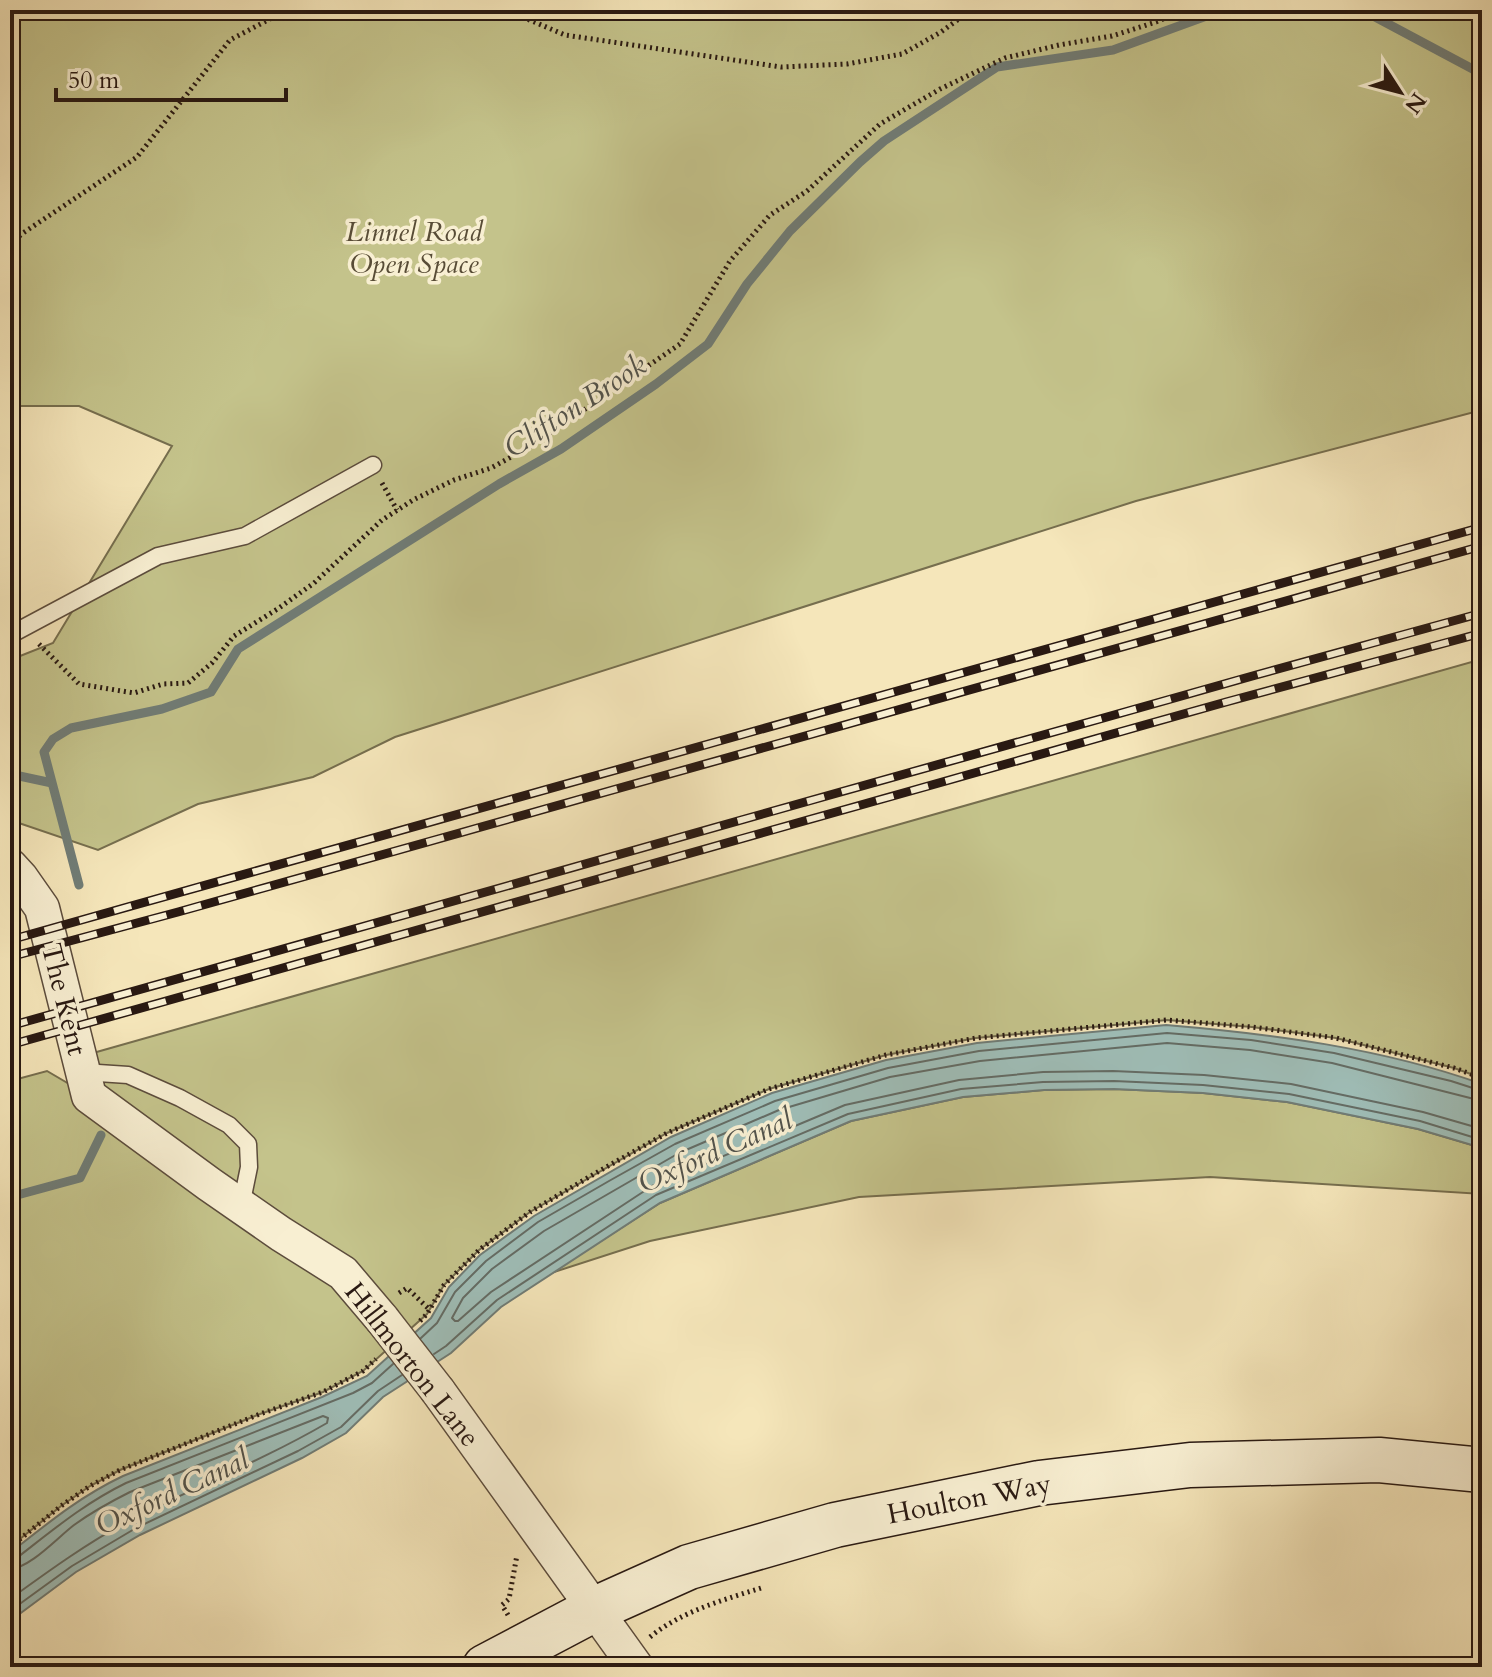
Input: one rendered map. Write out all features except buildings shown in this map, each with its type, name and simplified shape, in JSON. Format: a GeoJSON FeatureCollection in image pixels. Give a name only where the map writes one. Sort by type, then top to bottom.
{"type":"FeatureCollection","features":[{"type":"Feature","properties":{"kind":"street","name":"The Kent"},"geometry":{"type":"LineString","coordinates":[[10,866],[42,908],[86,1084]]}},
{"type":"Feature","properties":{"kind":"street","name":"Hillmorton Lane"},"geometry":{"type":"LineString","coordinates":[[86,1084],[241,1206],[343,1273],[389,1321],[632,1661]]}},
{"type":"Feature","properties":{"kind":"street","name":"Houlton Way"},"geometry":{"type":"LineString","coordinates":[[485,1667],[593,1610],[689,1567],[835,1525],[1039,1483],[1190,1465],[1379,1460],[1482,1470]]}},
{"type":"Feature","properties":{"kind":"lane"},"geometry":{"type":"LineString","coordinates":[[16,632],[158,556],[245,536],[373,465]]}},
{"type":"Feature","properties":{"kind":"lane"},"geometry":{"type":"LineString","coordinates":[[86,1084],[128,1075],[180,1098],[229,1125],[248,1144],[249,1167],[241,1206]]}},
{"type":"Feature","properties":{"kind":"path"},"geometry":{"type":"LineString","coordinates":[[10,244],[137,157],[230,40],[287,10]]}},
{"type":"Feature","properties":{"kind":"path"},"geometry":{"type":"LineString","coordinates":[[506,10],[565,35],[781,67],[847,64],[902,54],[941,32],[971,10]]}},
{"type":"Feature","properties":{"kind":"path"},"geometry":{"type":"LineString","coordinates":[[16,632],[79,684],[134,693],[163,684],[188,683],[212,663],[234,636],[314,583],[382,520],[413,500],[454,480],[491,468],[531,446],[680,344],[730,261],[770,215],[807,191],[880,124],[940,89],[1005,58],[1112,36],[1185,10]]}},
{"type":"Feature","properties":{"kind":"path"},"geometry":{"type":"LineString","coordinates":[[417,1323],[430,1310],[444,1285],[479,1250],[530,1212],[667,1133],[769,1089],[886,1055],[976,1038],[1167,1020],[1336,1038],[1482,1078]]}},
{"type":"Feature","properties":{"kind":"path"},"geometry":{"type":"LineString","coordinates":[[10,1547],[61,1506],[120,1470],[323,1392],[363,1371],[407,1288],[430,1310]]}},
{"type":"Feature","properties":{"kind":"path"},"geometry":{"type":"LineString","coordinates":[[525,1645],[502,1605],[509,1599],[527,1517]]}},
{"type":"Feature","properties":{"kind":"path"},"geometry":{"type":"LineString","coordinates":[[632,1661],[660,1629],[705,1606],[766,1586]]}},
{"type":"Feature","properties":{"kind":"green space","name":"Linnel Road Open Space"},"geometry":{"type":"Polygon","coordinates":[[[10,10],[1482,10],[1482,410],[1136,501],[395,737],[313,777],[198,804],[98,850],[10,820],[10,660],[53,643],[172,446],[79,406],[10,406],[10,10]]]}},
{"type":"Feature","properties":{"kind":"green space"},"geometry":{"type":"Polygon","coordinates":[[[1482,659],[1482,1078],[1336,1038],[1167,1020],[976,1038],[886,1055],[769,1089],[667,1133],[530,1212],[479,1250],[444,1285],[427,1314],[363,1371],[323,1392],[120,1470],[61,1506],[10,1547],[10,1081],[47,1071],[88,1095],[79,1057],[1482,659]]]}},
{"type":"Feature","properties":{"kind":"green space"},"geometry":{"type":"Polygon","coordinates":[[[1044,1090],[1203,1093],[1287,1102],[1418,1129],[1482,1148],[1482,1194],[1210,1177],[859,1197],[650,1241],[551,1273],[660,1203],[851,1121],[963,1097],[1044,1090]]]}},
{"type":"Feature","properties":{"kind":"water","name":"Oxford Canal"},"geometry":{"type":"Polygon","coordinates":[[[1166,1025],[1326,1044],[1444,1071],[1482,1084],[1482,1148],[1418,1129],[1287,1102],[1203,1093],[1114,1089],[1044,1090],[963,1097],[851,1121],[660,1203],[501,1307],[451,1353],[383,1397],[346,1433],[302,1458],[140,1535],[76,1572],[10,1621],[10,1553],[64,1511],[123,1476],[367,1376],[431,1318],[449,1287],[480,1255],[534,1216],[671,1137],[772,1093],[886,1060],[977,1043],[1166,1025]]]}},
{"type":"Feature","properties":{"kind":"waterway","name":"Clifton Brook"},"geometry":{"type":"LineString","coordinates":[[79,885],[44,752],[53,739],[71,728],[162,709],[211,692],[238,649],[499,484],[561,449],[656,384],[708,344],[747,284],[790,231],[860,162],[884,141],[997,67],[1113,50],[1223,10]]}},
{"type":"Feature","properties":{"kind":"waterway","name":"Clifton Brook"},"geometry":{"type":"LineString","coordinates":[[1362,10],[1482,74]]}},
{"type":"Feature","properties":{"kind":"waterway"},"geometry":{"type":"LineString","coordinates":[[10,774],[52,783]]}},
{"type":"Feature","properties":{"kind":"waterway","name":"Clifton Brook"},"geometry":{"type":"LineString","coordinates":[[10,1197],[80,1178],[101,1135]]}},
{"type":"Feature","properties":{"kind":"railway"},"geometry":{"type":"LineString","coordinates":[[10,940],[1482,527]]}},
{"type":"Feature","properties":{"kind":"railway"},"geometry":{"type":"LineString","coordinates":[[10,957],[1482,546]]}},
{"type":"Feature","properties":{"kind":"railway"},"geometry":{"type":"LineString","coordinates":[[10,1026],[1482,613]]}},
{"type":"Feature","properties":{"kind":"railway"},"geometry":{"type":"LineString","coordinates":[[10,1045],[1226,702],[1482,633]]}}]}
